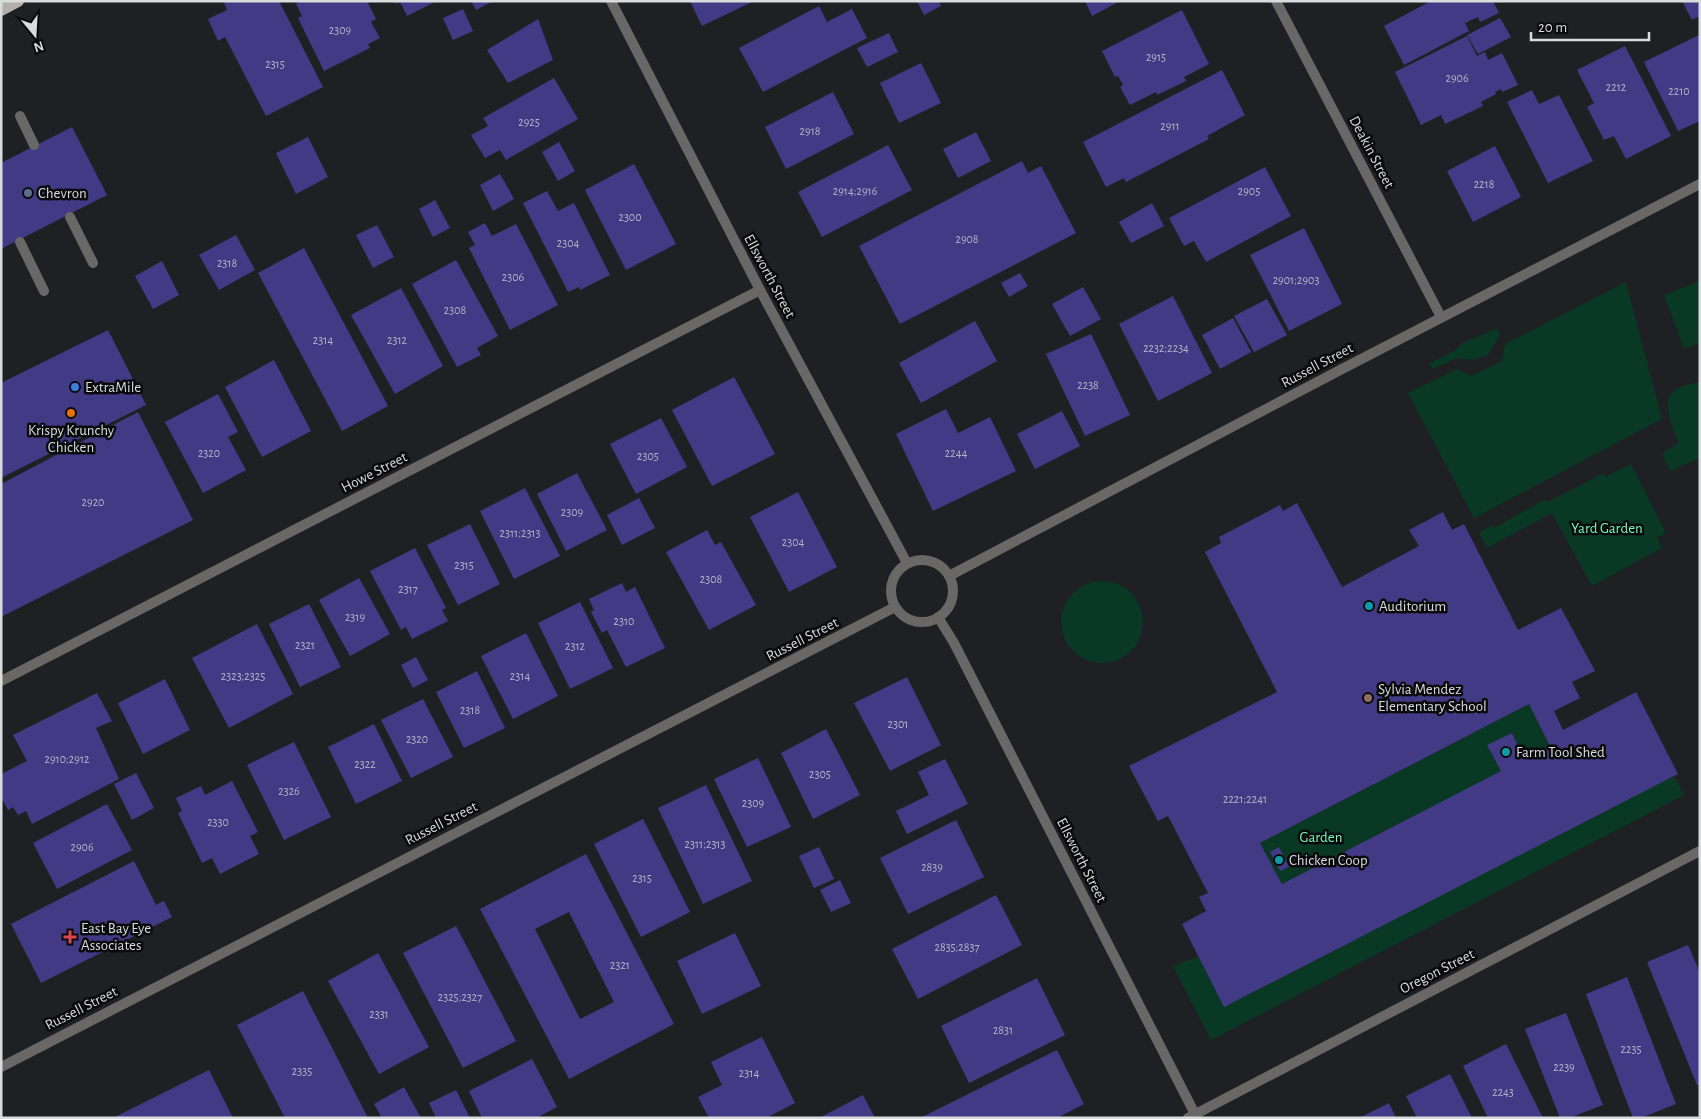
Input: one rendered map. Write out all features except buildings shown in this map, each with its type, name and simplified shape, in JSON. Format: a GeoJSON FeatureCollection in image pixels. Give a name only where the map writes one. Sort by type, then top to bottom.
{"type":"FeatureCollection","features":[{"type":"Feature","properties":{"kind":"main road"},"geometry":{"type":"LineString","coordinates":[[1,10],[18,1]]}},
{"type":"Feature","properties":{"kind":"street","name":"Ellsworth Street"},"geometry":{"type":"LineString","coordinates":[[611,1],[760,290],[907,563]]}},
{"type":"Feature","properties":{"kind":"street","name":"Deakin Street"},"geometry":{"type":"LineString","coordinates":[[1276,1],[1442,317]]}},
{"type":"Feature","properties":{"kind":"street"},"geometry":{"type":"LineString","coordinates":[[20,116],[34,145]]}},
{"type":"Feature","properties":{"kind":"street","name":"Russell Street"},"geometry":{"type":"LineString","coordinates":[[949,576],[1700,184]]}},
{"type":"Feature","properties":{"kind":"street"},"geometry":{"type":"LineString","coordinates":[[70,217],[93,263]]}},
{"type":"Feature","properties":{"kind":"street"},"geometry":{"type":"LineString","coordinates":[[20,242],[44,291]]}},
{"type":"Feature","properties":{"kind":"street","name":"Howe Street"},"geometry":{"type":"LineString","coordinates":[[1,681],[760,290]]}},
{"type":"Feature","properties":{"kind":"street"},"geometry":{"type":"LineString","coordinates":[[926,560],[936,563],[949,576],[953,594],[950,603],[938,617],[920,622],[910,619],[895,607],[891,588],[893,578],[898,569],[907,563],[926,560]]}},
{"type":"Feature","properties":{"kind":"street","name":"Russell Street"},"geometry":{"type":"LineString","coordinates":[[1,1067],[895,607]]}},
{"type":"Feature","properties":{"kind":"street","name":"Ellsworth Street"},"geometry":{"type":"LineString","coordinates":[[938,617],[958,651],[1194,1117]]}},
{"type":"Feature","properties":{"kind":"street","name":"Oregon Street"},"geometry":{"type":"LineString","coordinates":[[1194,1117],[1700,851]]}},
{"type":"Feature","properties":{"kind":"green space"},"geometry":{"type":"Polygon","coordinates":[[[1700,281],[1700,343],[1684,349],[1664,295],[1700,281]]]}},
{"type":"Feature","properties":{"kind":"green space"},"geometry":{"type":"Polygon","coordinates":[[[1626,282],[1662,419],[1474,518],[1408,393],[1457,369],[1471,376],[1502,361],[1505,344],[1626,282]]]}},
{"type":"Feature","properties":{"kind":"green space"},"geometry":{"type":"Polygon","coordinates":[[[1497,328],[1500,335],[1487,356],[1470,360],[1457,358],[1432,369],[1430,363],[1457,349],[1461,344],[1497,328]]]}},
{"type":"Feature","properties":{"kind":"green space"},"geometry":{"type":"Polygon","coordinates":[[[1700,382],[1700,458],[1670,471],[1662,454],[1678,443],[1669,414],[1668,406],[1671,393],[1679,388],[1700,382]]]}},
{"type":"Feature","properties":{"kind":"green space","name":"Yard Garden"},"geometry":{"type":"Polygon","coordinates":[[[1631,464],[1666,533],[1657,538],[1662,548],[1592,586],[1552,513],[1487,548],[1479,533],[1492,525],[1494,528],[1545,499],[1547,502],[1604,473],[1605,477],[1631,464]]]}},
{"type":"Feature","properties":{"kind":"green space"},"geometry":{"type":"Polygon","coordinates":[[[1102,581],[1118,584],[1131,593],[1140,606],[1143,622],[1140,638],[1131,651],[1118,660],[1102,663],[1086,660],[1073,651],[1064,638],[1061,622],[1064,606],[1073,593],[1086,584],[1102,581]]]}},
{"type":"Feature","properties":{"kind":"green space","name":"Garden"},"geometry":{"type":"Polygon","coordinates":[[[1529,704],[1550,746],[1282,884],[1260,843],[1529,704]]]}},
{"type":"Feature","properties":{"kind":"green space"},"geometry":{"type":"Polygon","coordinates":[[[1674,776],[1684,795],[1211,1040],[1173,966],[1674,776]]]}},
{"type":"Feature","properties":{"kind":"place","name":"Chevron"},"geometry":{"type":"Point","coordinates":[28,193]}},
{"type":"Feature","properties":{"kind":"place","name":"ExtraMile"},"geometry":{"type":"Point","coordinates":[75,387]}},
{"type":"Feature","properties":{"kind":"place","name":"Krispy Krunchy Chicken"},"geometry":{"type":"Point","coordinates":[71,413]}},
{"type":"Feature","properties":{"kind":"place","name":"Auditorium"},"geometry":{"type":"Point","coordinates":[1369,606]}},
{"type":"Feature","properties":{"kind":"place","name":"Sylvia Mendez Elementary School"},"geometry":{"type":"Point","coordinates":[1368,698]}},
{"type":"Feature","properties":{"kind":"place","name":"Farm Tool Shed"},"geometry":{"type":"Point","coordinates":[1506,752]}},
{"type":"Feature","properties":{"kind":"place","name":"Chicken Coop"},"geometry":{"type":"Point","coordinates":[1279,860]}},
{"type":"Feature","properties":{"kind":"place","name":"East Bay Eye Associates"},"geometry":{"type":"Point","coordinates":[70,937]}}]}
